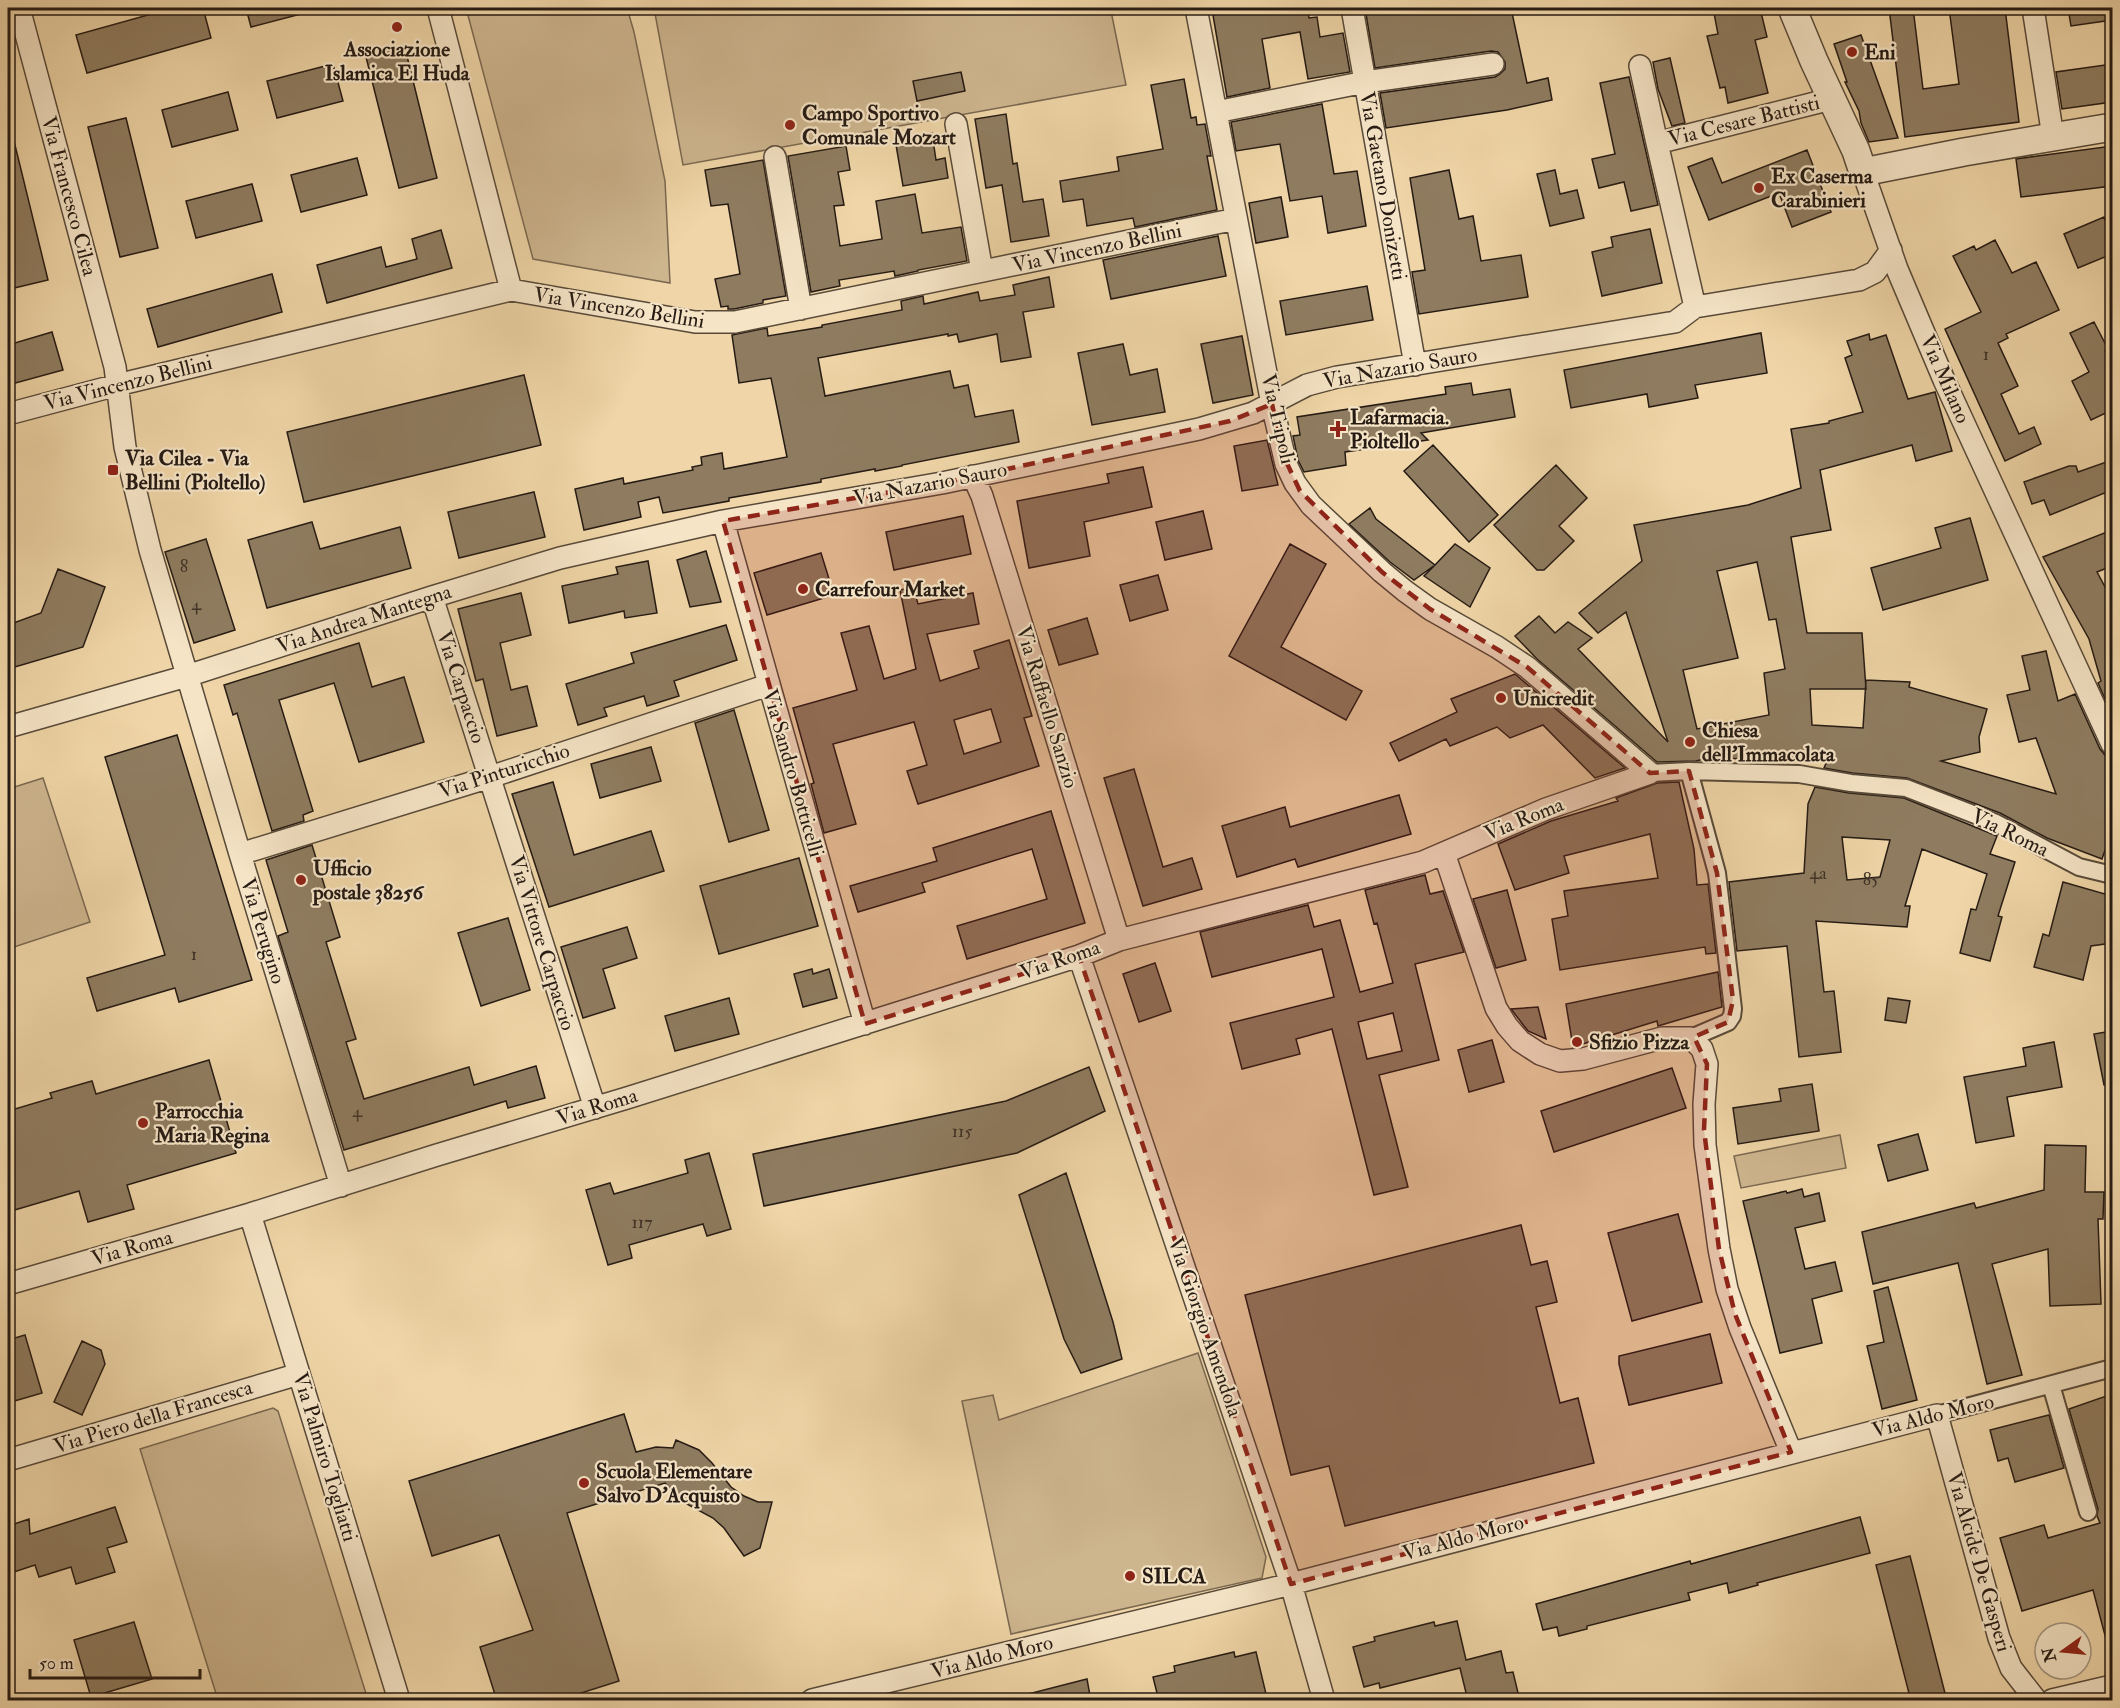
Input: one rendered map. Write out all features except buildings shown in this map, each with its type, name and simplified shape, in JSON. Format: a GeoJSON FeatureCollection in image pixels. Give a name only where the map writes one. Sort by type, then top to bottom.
{"type":"FeatureCollection","features":[{"type":"Feature","properties":{"kind":"street"},"geometry":{"type":"LineString","coordinates":[[438,8],[511,290]]}},
{"type":"Feature","properties":{"kind":"street","name":"Via Tripoli"},"geometry":{"type":"LineString","coordinates":[[1196,8],[1272,404],[1286,464],[1295,483],[1311,505],[1405,591],[1430,609],[1527,667],[1650,773]]}},
{"type":"Feature","properties":{"kind":"street","name":"Via Gaetano Donizetti"},"geometry":{"type":"LineString","coordinates":[[1352,8],[1416,365]]}},
{"type":"Feature","properties":{"kind":"street","name":"Via Milano"},"geometry":{"type":"LineString","coordinates":[[1792,8],[1856,151],[1891,250],[1940,370],[2112,745]]}},
{"type":"Feature","properties":{"kind":"street"},"geometry":{"type":"LineString","coordinates":[[2033,8],[2054,137]]}},
{"type":"Feature","properties":{"kind":"street","name":"Via Francesco Cilea"},"geometry":{"type":"LineString","coordinates":[[19,9],[115,367],[122,431],[133,483],[187,676]]}},
{"type":"Feature","properties":{"kind":"street"},"geometry":{"type":"LineString","coordinates":[[1216,112],[1365,82],[1493,64]]}},
{"type":"Feature","properties":{"kind":"street","name":"Via Cesare Battisti"},"geometry":{"type":"LineString","coordinates":[[1640,66],[1695,307]]}},
{"type":"Feature","properties":{"kind":"street","name":"Via Cesare Battisti"},"geometry":{"type":"LineString","coordinates":[[1657,143],[1831,99]]}},
{"type":"Feature","properties":{"kind":"street"},"geometry":{"type":"LineString","coordinates":[[956,124],[982,271]]}},
{"type":"Feature","properties":{"kind":"street"},"geometry":{"type":"LineString","coordinates":[[1863,172],[1964,152],[2112,128]]}},
{"type":"Feature","properties":{"kind":"street"},"geometry":{"type":"LineString","coordinates":[[775,156],[801,309]]}},
{"type":"Feature","properties":{"kind":"street","name":"Via Vincenzo Bellini"},"geometry":{"type":"LineString","coordinates":[[8,414],[117,385],[511,290],[696,322],[735,322],[1236,219]]}},
{"type":"Feature","properties":{"kind":"street","name":"Via Nazario Sauro"},"geometry":{"type":"LineString","coordinates":[[723,521],[973,476],[1205,428],[1253,413],[1307,385],[1338,377],[1675,322],[1695,307],[1859,280],[1875,272],[1891,250]]}},
{"type":"Feature","properties":{"kind":"street","name":"Via Raffaello Sanzio"},"geometry":{"type":"LineString","coordinates":[[973,476],[982,496],[1119,940]]}},
{"type":"Feature","properties":{"kind":"street","name":"Via Andrea Mantegna"},"geometry":{"type":"LineString","coordinates":[[8,727],[187,676],[560,558],[723,521]]}},
{"type":"Feature","properties":{"kind":"street","name":"Via Sandro Botticelli"},"geometry":{"type":"LineString","coordinates":[[723,521],[865,1024]]}},
{"type":"Feature","properties":{"kind":"street","name":"Via Carpaccio"},"geometry":{"type":"LineString","coordinates":[[432,597],[490,777]]}},
{"type":"Feature","properties":{"kind":"street","name":"Via Perugino"},"geometry":{"type":"LineString","coordinates":[[187,676],[341,1186]]}},
{"type":"Feature","properties":{"kind":"street","name":"Via Pinturicchio"},"geometry":{"type":"LineString","coordinates":[[240,854],[490,777],[768,685]]}},
{"type":"Feature","properties":{"kind":"street"},"geometry":{"type":"LineString","coordinates":[[1444,853],[1496,1008],[1511,1031],[1530,1048],[1550,1058],[1572,1061],[1662,1038],[1691,1038],[1722,1026],[1732,1016],[1733,1009],[1717,873],[1689,771]]}},
{"type":"Feature","properties":{"kind":"street","name":"Via Roma"},"geometry":{"type":"LineString","coordinates":[[8,1284],[250,1214],[595,1108],[1079,956],[1119,940],[1423,862],[1546,808],[1650,773],[1689,771],[1798,774],[1851,783],[1906,788],[1996,823],[2079,867],[2112,875]]}},
{"type":"Feature","properties":{"kind":"street","name":"Via Vittore Carpaccio"},"geometry":{"type":"LineString","coordinates":[[490,777],[595,1108]]}},
{"type":"Feature","properties":{"kind":"street","name":"Via Giorgio Amendola"},"geometry":{"type":"LineString","coordinates":[[1079,956],[1291,1584],[1324,1701]]}},
{"type":"Feature","properties":{"kind":"street"},"geometry":{"type":"LineString","coordinates":[[1691,1038],[1702,1049],[1707,1064],[1704,1104],[1707,1158],[1719,1249],[1727,1289],[1740,1328],[1791,1452]]}},
{"type":"Feature","properties":{"kind":"street","name":"Via Palmiro Togliatti"},"geometry":{"type":"LineString","coordinates":[[250,1214],[399,1701]]}},
{"type":"Feature","properties":{"kind":"street","name":"Via Aldo Moro"},"geometry":{"type":"LineString","coordinates":[[812,1701],[1291,1584],[2112,1368]]}},
{"type":"Feature","properties":{"kind":"street","name":"Via Piero della Francesca"},"geometry":{"type":"LineString","coordinates":[[8,1460],[299,1374]]}},
{"type":"Feature","properties":{"kind":"street"},"geometry":{"type":"LineString","coordinates":[[2051,1385],[2088,1512]]}},
{"type":"Feature","properties":{"kind":"street","name":"Via Alcide De Gasperi"},"geometry":{"type":"LineString","coordinates":[[1937,1415],[1999,1638],[2011,1668],[2036,1701]]}},
{"type":"Feature","properties":{"kind":"street"},"geometry":{"type":"LineString","coordinates":[[2052,1701],[2112,1686]]}},
{"type":"Feature","properties":{"kind":"highlighted area"},"geometry":{"type":"Polygon","coordinates":[[[1272,404],[1284,457],[1300,491],[1382,572],[1430,609],[1527,667],[1650,773],[1689,771],[1717,873],[1733,1000],[1728,1022],[1694,1037],[1707,1064],[1704,1130],[1719,1249],[1735,1314],[1791,1452],[1291,1584],[1079,956],[865,1024],[723,521],[942,483],[1230,421],[1272,404]]]}},
{"type":"Feature","properties":{"kind":"shaded area"},"geometry":{"type":"Polygon","coordinates":[[[466,8],[627,8],[665,181],[670,283],[533,259],[466,8]]]}},
{"type":"Feature","properties":{"kind":"shaded area","name":"Campo Sportivo Comunale Mozart"},"geometry":{"type":"Polygon","coordinates":[[[654,8],[1128,8],[1111,11],[1126,85],[683,165],[654,8]]]}},
{"type":"Feature","properties":{"kind":"shaded area"},"geometry":{"type":"Polygon","coordinates":[[[43,778],[90,922],[8,949],[8,789],[43,778]]]}},
{"type":"Feature","properties":{"kind":"shaded area"},"geometry":{"type":"Polygon","coordinates":[[[1840,1135],[1846,1168],[1741,1188],[1734,1156],[1840,1135]]]}},
{"type":"Feature","properties":{"kind":"shaded area"},"geometry":{"type":"Polygon","coordinates":[[[1198,1353],[1266,1557],[1262,1578],[1011,1634],[962,1401],[993,1395],[999,1420],[1198,1353]]]}},
{"type":"Feature","properties":{"kind":"shaded area"},"geometry":{"type":"Polygon","coordinates":[[[273,1408],[278,1411],[368,1700],[218,1700],[140,1449],[273,1408]]]}},
{"type":"Feature","properties":{"kind":"place","name":"Associazione Islamica El Huda"},"geometry":{"type":"Point","coordinates":[397,27]}},
{"type":"Feature","properties":{"kind":"place","name":"Eni"},"geometry":{"type":"Point","coordinates":[1852,52]}},
{"type":"Feature","properties":{"kind":"place","name":"Campo Sportivo Comunale Mozart"},"geometry":{"type":"Point","coordinates":[790,125]}},
{"type":"Feature","properties":{"kind":"place","name":"Ex Caserma Carabinieri"},"geometry":{"type":"Point","coordinates":[1759,188]}},
{"type":"Feature","properties":{"kind":"place","name":"Lafarmacia. Pioltello"},"geometry":{"type":"Point","coordinates":[1338,429]}},
{"type":"Feature","properties":{"kind":"place","name":"Via Cilea - Via Bellini (Pioltello)"},"geometry":{"type":"Point","coordinates":[113,470]}},
{"type":"Feature","properties":{"kind":"place","name":"Carrefour Market"},"geometry":{"type":"Point","coordinates":[803,589]}},
{"type":"Feature","properties":{"kind":"place","name":"Unicredit"},"geometry":{"type":"Point","coordinates":[1501,698]}},
{"type":"Feature","properties":{"kind":"place","name":"Chiesa dell'Immacolata"},"geometry":{"type":"Point","coordinates":[1690,742]}},
{"type":"Feature","properties":{"kind":"place","name":"Ufficio postale 38256"},"geometry":{"type":"Point","coordinates":[301,880]}},
{"type":"Feature","properties":{"kind":"place","name":"Sfizio Pizza"},"geometry":{"type":"Point","coordinates":[1577,1042]}},
{"type":"Feature","properties":{"kind":"place","name":"Parrocchia Maria Regina"},"geometry":{"type":"Point","coordinates":[143,1123]}},
{"type":"Feature","properties":{"kind":"place","name":"Scuola Elementare Salvo D'Acquisto"},"geometry":{"type":"Point","coordinates":[584,1483]}},
{"type":"Feature","properties":{"kind":"place","name":"SILCA"},"geometry":{"type":"Point","coordinates":[1130,1576]}}]}
